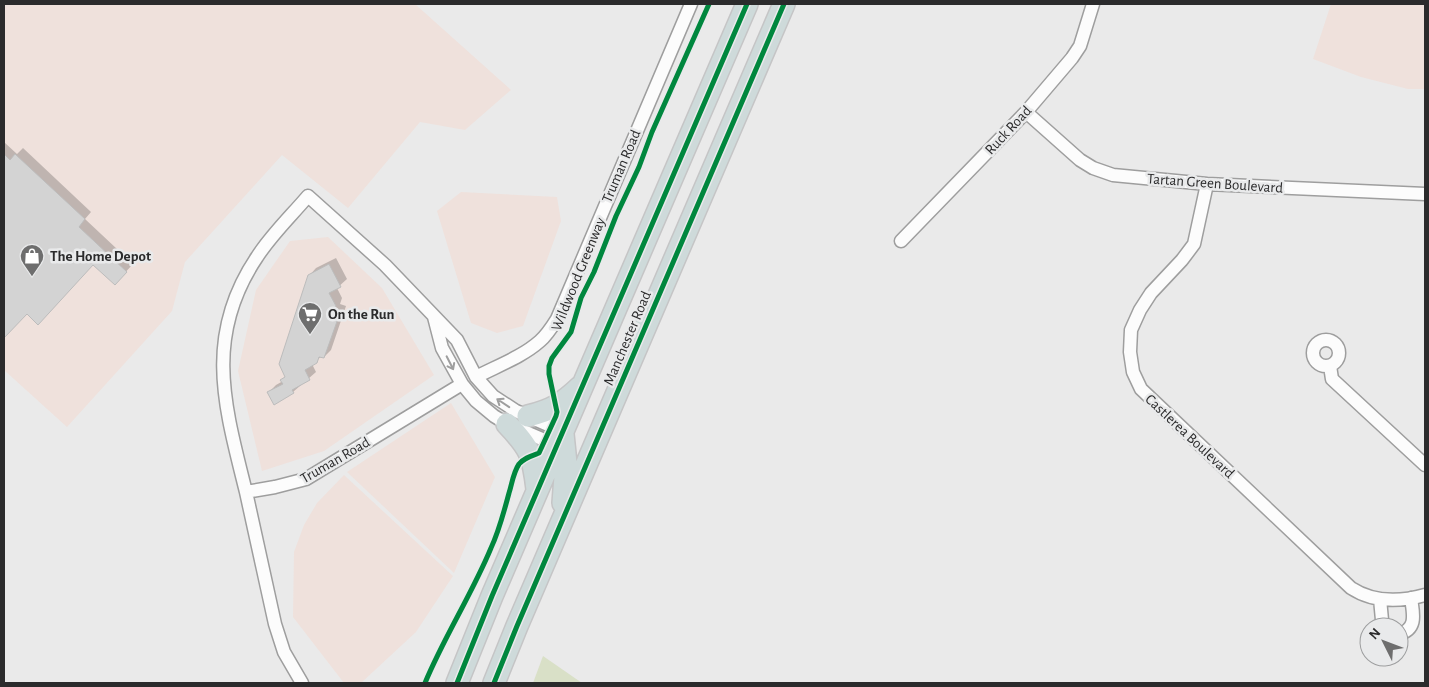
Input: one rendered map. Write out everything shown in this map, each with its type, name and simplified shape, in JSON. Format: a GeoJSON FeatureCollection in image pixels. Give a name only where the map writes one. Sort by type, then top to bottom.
{"type":"FeatureCollection","features":[{"type":"Feature","properties":{"kind":"highway","name":"Manchester Road"},"geometry":{"type":"LineString","coordinates":[[457,683],[492,596],[537,491],[561,441],[584,383],[747,4]]}},
{"type":"Feature","properties":{"kind":"highway","name":"Manchester Road"},"geometry":{"type":"LineString","coordinates":[[494,683],[784,4]]}},
{"type":"Feature","properties":{"kind":"highway"},"geometry":{"type":"LineString","coordinates":[[528,416],[556,407],[584,383]]}},
{"type":"Feature","properties":{"kind":"highway"},"geometry":{"type":"LineString","coordinates":[[507,424],[530,450],[537,491]]}},
{"type":"Feature","properties":{"kind":"highway"},"geometry":{"type":"LineString","coordinates":[[561,523],[565,484],[561,441],[578,444],[601,429]]}},
{"type":"Feature","properties":{"kind":"street","name":"Truman Road"},"geometry":{"type":"LineString","coordinates":[[476,377],[538,343],[557,319],[691,4]]}},
{"type":"Feature","properties":{"kind":"street","name":"Ruck Road"},"geometry":{"type":"LineString","coordinates":[[901,241],[1026,112],[1072,58],[1080,46],[1093,4]]}},
{"type":"Feature","properties":{"kind":"street","name":"Tartan Green Boulevard"},"geometry":{"type":"LineString","coordinates":[[1026,112],[1080,160],[1093,168],[1113,175],[1207,184],[1425,194]]}},
{"type":"Feature","properties":{"kind":"street","name":"Castlerea Boulevard"},"geometry":{"type":"LineString","coordinates":[[1207,184],[1194,244],[1151,294],[1140,310],[1131,330],[1130,352],[1133,372],[1141,389],[1340,578],[1359,593],[1367,597],[1398,600],[1425,595]]}},
{"type":"Feature","properties":{"kind":"street"},"geometry":{"type":"LineString","coordinates":[[302,683],[284,652],[275,624],[226,410],[222,365],[224,338],[235,298],[245,276],[268,241],[308,196],[385,265],[457,340],[476,377],[484,387],[504,404],[528,416],[561,441]]}},
{"type":"Feature","properties":{"kind":"street"},"geometry":{"type":"LineString","coordinates":[[434,317],[442,348],[462,384],[483,408],[507,424],[561,441]]}},
{"type":"Feature","properties":{"kind":"street"},"geometry":{"type":"LineString","coordinates":[[1330,366],[1332,379],[1425,465]]}},
{"type":"Feature","properties":{"kind":"street","name":"Truman Road"},"geometry":{"type":"LineString","coordinates":[[246,492],[274,488],[306,479],[462,384]]}},
{"type":"Feature","properties":{"kind":"street"},"geometry":{"type":"LineString","coordinates":[[1409,630],[1414,615],[1411,598]]}},
{"type":"Feature","properties":{"kind":"street"},"geometry":{"type":"LineString","coordinates":[[1380,599],[1382,617]]}},
{"type":"Feature","properties":{"kind":"shaded area"},"geometry":{"type":"Polygon","coordinates":[[[4,4],[415,4],[511,90],[465,130],[420,122],[348,208],[282,155],[185,262],[172,311],[67,427],[4,370],[4,4]]]}},
{"type":"Feature","properties":{"kind":"shaded area"},"geometry":{"type":"Polygon","coordinates":[[[1331,4],[1425,4],[1425,89],[1408,89],[1361,77],[1313,59],[1331,4]]]}},
{"type":"Feature","properties":{"kind":"shaded area"},"geometry":{"type":"Polygon","coordinates":[[[461,192],[557,197],[561,221],[523,326],[497,333],[471,323],[437,211],[461,192]]]}},
{"type":"Feature","properties":{"kind":"shaded area"},"geometry":{"type":"Polygon","coordinates":[[[328,237],[382,288],[434,375],[324,451],[262,471],[238,371],[256,290],[290,241],[328,237]]]}},
{"type":"Feature","properties":{"kind":"shaded area"},"geometry":{"type":"Polygon","coordinates":[[[451,403],[495,477],[454,573],[347,472],[451,403]]]}},
{"type":"Feature","properties":{"kind":"shaded area"},"geometry":{"type":"Polygon","coordinates":[[[344,475],[453,576],[416,632],[361,683],[344,683],[293,617],[294,552],[304,525],[317,503],[344,475]]]}},
{"type":"Feature","properties":{"kind":"green space"},"geometry":{"type":"Polygon","coordinates":[[[543,656],[582,683],[533,683],[543,656]]]}},
{"type":"Feature","properties":{"kind":"building","name":"The Home Depot"},"geometry":{"type":"Polygon","coordinates":[[[4,154],[10,160],[15,154],[85,219],[79,227],[127,272],[115,285],[93,265],[38,325],[27,314],[4,338],[4,154]]]}},
{"type":"Feature","properties":{"kind":"building","name":"On the Run"},"geometry":{"type":"Polygon","coordinates":[[[329,264],[341,287],[329,293],[336,306],[334,311],[340,313],[324,358],[319,357],[317,363],[305,370],[310,380],[292,390],[294,393],[274,405],[267,392],[283,384],[280,380],[285,377],[279,364],[308,275],[329,264]]]}},
{"type":"Feature","properties":{"kind":"cycle path","name":"Wildwood Greenway"},"geometry":{"type":"LineString","coordinates":[[425,683],[494,542],[517,467],[523,460],[539,453],[556,416],[557,412],[549,366],[552,358],[571,332],[581,298],[594,272],[652,132],[709,4]]}},
{"type":"Feature","properties":{"kind":"cycle path"},"geometry":{"type":"LineString","coordinates":[[457,683],[492,596],[747,4]]}},
{"type":"Feature","properties":{"kind":"cycle path"},"geometry":{"type":"LineString","coordinates":[[494,683],[784,4]]}},
{"type":"Feature","properties":{"kind":"place","name":"The Home Depot"},"geometry":{"type":"Point","coordinates":[32,277]}},
{"type":"Feature","properties":{"kind":"place","name":"On the Run"},"geometry":{"type":"Point","coordinates":[310,335]}}]}
